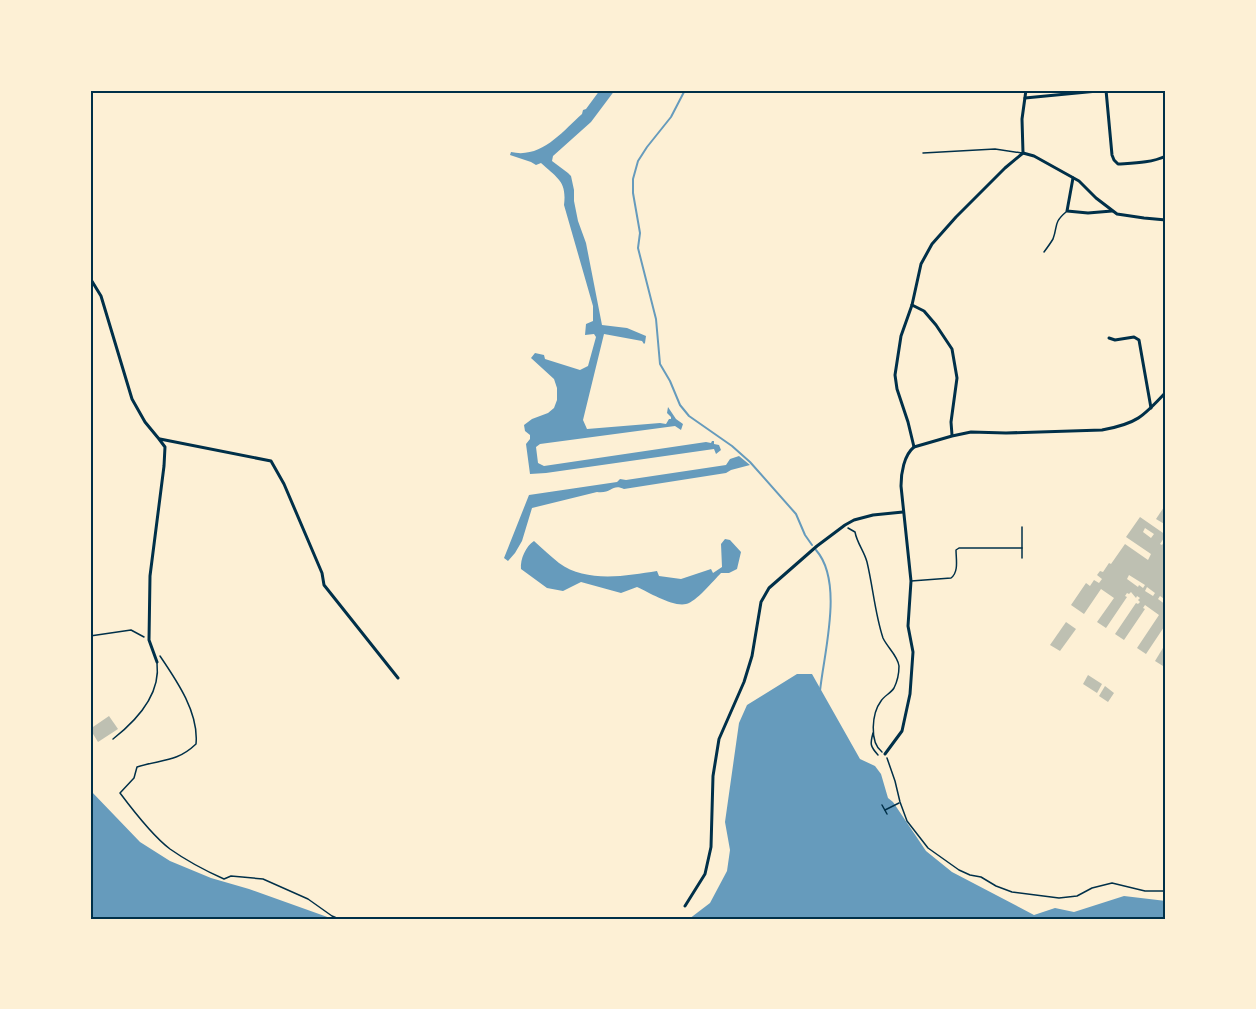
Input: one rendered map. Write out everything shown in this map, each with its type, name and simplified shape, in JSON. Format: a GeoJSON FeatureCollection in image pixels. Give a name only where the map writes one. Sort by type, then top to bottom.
{"type":"FeatureCollection","features":[{"type":"Feature","properties":{"kind":"street"},"geometry":{"type":"LineString","coordinates":[[1023,153],[1022,119],[1026,90]]}},
{"type":"Feature","properties":{"kind":"street"},"geometry":{"type":"LineString","coordinates":[[1025,98],[1107,90],[1114,160],[1118,164],[1157,160],[1166,156]]}},
{"type":"Feature","properties":{"kind":"street"},"geometry":{"type":"LineString","coordinates":[[1023,153],[1034,156],[1079,181],[1117,214],[1166,220]]}},
{"type":"Feature","properties":{"kind":"street"},"geometry":{"type":"LineString","coordinates":[[914,447],[895,375],[900,343],[912,305],[921,264],[932,244],[956,217],[1023,153]]}},
{"type":"Feature","properties":{"kind":"street"},"geometry":{"type":"LineString","coordinates":[[1073,178],[1067,211],[1088,213],[1112,211]]}},
{"type":"Feature","properties":{"kind":"street"},"geometry":{"type":"LineString","coordinates":[[90,278],[101,296],[132,399],[145,422],[165,447],[165,466],[150,576],[149,640],[157,663]]}},
{"type":"Feature","properties":{"kind":"street"},"geometry":{"type":"LineString","coordinates":[[912,305],[924,311],[952,349],[957,378],[951,422],[952,436]]}},
{"type":"Feature","properties":{"kind":"street"},"geometry":{"type":"LineString","coordinates":[[1109,338],[1114,340],[1134,337],[1139,340],[1150,408]]}},
{"type":"Feature","properties":{"kind":"street"},"geometry":{"type":"LineString","coordinates":[[885,754],[902,731],[910,694],[913,652],[908,626],[911,581],[901,478],[908,453],[914,447],[971,432],[1102,430],[1117,427],[1133,422],[1166,392]]}},
{"type":"Feature","properties":{"kind":"street"},"geometry":{"type":"LineString","coordinates":[[159,439],[271,461],[284,484],[322,573],[324,585],[398,678]]}},
{"type":"Feature","properties":{"kind":"street"},"geometry":{"type":"LineString","coordinates":[[685,906],[705,874],[711,847],[713,776],[719,739],[744,682],[752,656],[761,603],[769,588],[845,525],[873,515],[903,512]]}},
{"type":"Feature","properties":{"kind":"lane"},"geometry":{"type":"LineString","coordinates":[[923,153],[995,149],[1023,153]]}},
{"type":"Feature","properties":{"kind":"lane"},"geometry":{"type":"LineString","coordinates":[[1044,252],[1054,236],[1056,223],[1067,211]]}},
{"type":"Feature","properties":{"kind":"lane"},"geometry":{"type":"LineString","coordinates":[[1022,527],[1022,558]]}},
{"type":"Feature","properties":{"kind":"lane"},"geometry":{"type":"LineString","coordinates":[[911,581],[951,578],[957,569],[956,550],[959,548],[1022,548]]}},
{"type":"Feature","properties":{"kind":"lane"},"geometry":{"type":"LineString","coordinates":[[113,739],[126,729],[148,702],[156,682],[157,663]]}},
{"type":"Feature","properties":{"kind":"path"},"geometry":{"type":"LineString","coordinates":[[845,525],[855,532],[856,540],[864,553],[881,631],[887,647],[898,661],[898,676],[894,689],[880,702],[874,716],[871,747],[878,754]]}},
{"type":"Feature","properties":{"kind":"path"},"geometry":{"type":"LineString","coordinates":[[90,636],[131,630],[149,640]]}},
{"type":"Feature","properties":{"kind":"path"},"geometry":{"type":"LineString","coordinates":[[160,656],[188,701],[198,732],[196,744],[177,758],[137,767],[134,778],[120,793],[130,807],[170,849],[211,873],[224,879],[231,876],[263,879],[308,899],[339,919]]}},
{"type":"Feature","properties":{"kind":"path"},"geometry":{"type":"LineString","coordinates":[[873,732],[879,750],[885,754],[891,768],[907,821],[928,848],[959,870],[970,875],[981,876],[996,886],[1012,892],[1059,898],[1077,896],[1092,888],[1112,883],[1145,891],[1166,891]]}},
{"type":"Feature","properties":{"kind":"path"},"geometry":{"type":"LineString","coordinates":[[885,810],[900,802]]}},
{"type":"Feature","properties":{"kind":"path"},"geometry":{"type":"LineString","coordinates":[[882,805],[888,814]]}},
{"type":"Feature","properties":{"kind":"water"},"geometry":{"type":"Polygon","coordinates":[[[600,90],[615,90],[591,122],[553,156],[552,161],[571,176],[578,221],[586,243],[602,325],[627,328],[646,336],[644,344],[642,341],[604,334],[583,420],[587,429],[666,424],[671,419],[667,413],[668,407],[676,419],[683,424],[681,430],[675,426],[540,444],[536,447],[538,463],[544,466],[711,443],[712,441],[719,445],[721,450],[716,454],[714,449],[530,474],[526,444],[530,435],[525,431],[524,425],[548,413],[554,408],[557,400],[554,379],[531,358],[535,353],[544,355],[545,359],[580,370],[588,366],[596,337],[594,334],[585,335],[586,324],[593,321],[593,306],[564,205],[562,185],[541,163],[536,165],[510,155],[511,152],[532,152],[559,136],[582,114],[600,90]]]}},
{"type":"Feature","properties":{"kind":"water"},"geometry":{"type":"Polygon","coordinates":[[[739,456],[750,465],[726,473],[624,489],[617,487],[606,492],[597,492],[532,508],[522,541],[508,561],[504,558],[529,495],[617,482],[620,479],[726,465],[730,459],[739,456]]]}},
{"type":"Feature","properties":{"kind":"water"},"geometry":{"type":"Polygon","coordinates":[[[725,539],[730,540],[741,552],[737,569],[729,573],[721,573],[699,595],[686,604],[668,602],[637,587],[621,593],[581,582],[563,591],[547,588],[521,569],[524,553],[534,541],[559,563],[581,573],[606,576],[657,571],[659,576],[681,579],[711,569],[713,573],[722,567],[721,544],[725,539]]]}},
{"type":"Feature","properties":{"kind":"water"},"geometry":{"type":"Polygon","coordinates":[[[797,674],[812,674],[860,759],[875,766],[881,774],[888,798],[926,851],[952,872],[1034,915],[1055,908],[1074,912],[1124,896],[1166,901],[1166,919],[689,919],[710,903],[727,871],[730,850],[725,822],[739,723],[747,705],[797,674]]]}},
{"type":"Feature","properties":{"kind":"water"},"geometry":{"type":"Polygon","coordinates":[[[90,790],[140,842],[170,861],[211,878],[333,919],[90,919],[90,790]]]}},
{"type":"Feature","properties":{"kind":"building"},"geometry":{"type":"Polygon","coordinates":[[[1166,504],[1166,525],[1156,519],[1166,504]]]}},
{"type":"Feature","properties":{"kind":"building"},"geometry":{"type":"Polygon","coordinates":[[[1140,517],[1166,535],[1160,544],[1162,545],[1166,539],[1166,600],[1160,596],[1158,599],[1166,605],[1164,622],[1166,624],[1146,654],[1137,648],[1159,615],[1145,605],[1143,608],[1145,609],[1124,640],[1115,634],[1136,603],[1140,602],[1138,600],[1140,598],[1137,596],[1136,598],[1131,592],[1127,593],[1125,596],[1127,597],[1106,628],[1097,622],[1114,598],[1101,589],[1084,614],[1071,605],[1086,583],[1090,586],[1094,580],[1099,583],[1102,579],[1097,575],[1100,571],[1103,572],[1109,563],[1111,564],[1125,544],[1148,560],[1151,554],[1126,537],[1140,517]],[[1145,528],[1143,532],[1151,538],[1154,534],[1145,528]],[[1129,575],[1127,579],[1138,587],[1139,585],[1143,588],[1145,585],[1129,575]],[[1147,587],[1145,591],[1153,596],[1155,593],[1147,587]]]}},
{"type":"Feature","properties":{"kind":"building"},"geometry":{"type":"Polygon","coordinates":[[[1066,622],[1076,629],[1060,651],[1050,645],[1066,622]]]}},
{"type":"Feature","properties":{"kind":"building"},"geometry":{"type":"Polygon","coordinates":[[[1166,643],[1166,662],[1163,666],[1155,661],[1166,643]]]}},
{"type":"Feature","properties":{"kind":"building"},"geometry":{"type":"Polygon","coordinates":[[[1088,675],[1102,684],[1097,693],[1083,684],[1088,675]]]}},
{"type":"Feature","properties":{"kind":"building"},"geometry":{"type":"Polygon","coordinates":[[[1105,686],[1114,693],[1108,702],[1099,696],[1105,686]]]}},
{"type":"Feature","properties":{"kind":"building"},"geometry":{"type":"Polygon","coordinates":[[[109,716],[118,729],[98,742],[90,729],[109,716]]]}},
{"type":"Feature","properties":{"kind":"waterway"},"geometry":{"type":"LineString","coordinates":[[685,90],[671,117],[638,161],[633,179],[640,233],[638,248],[656,319],[660,364],[680,405],[689,416],[732,446],[750,462],[796,514],[812,545]]}},
{"type":"Feature","properties":{"kind":"waterway"},"geometry":{"type":"LineString","coordinates":[[816,550],[824,564],[831,598],[820,691]]}}]}
